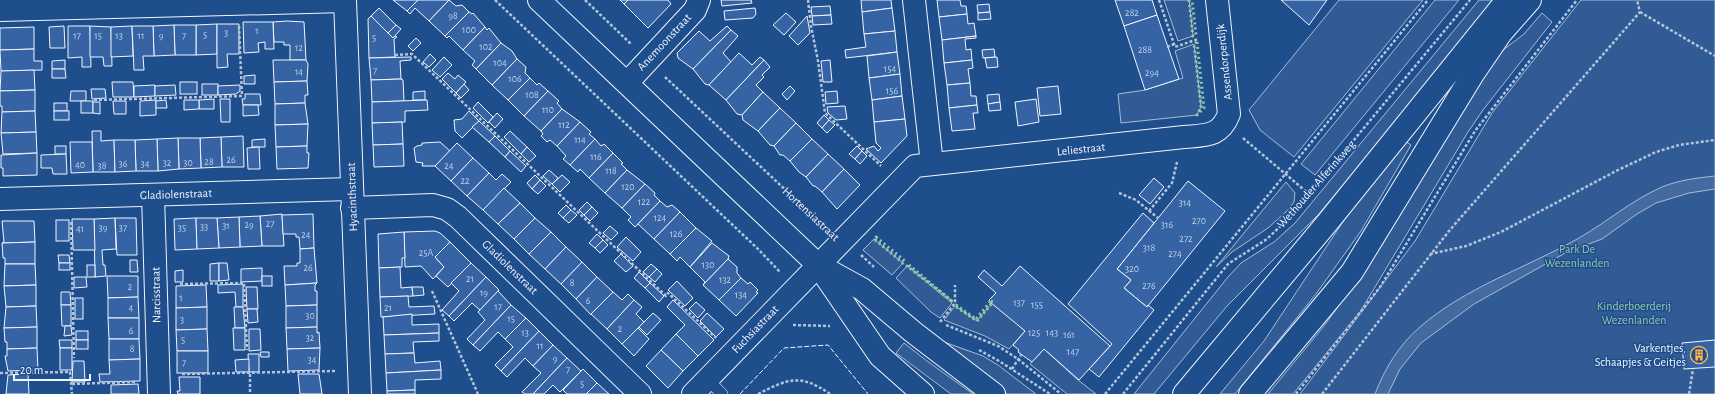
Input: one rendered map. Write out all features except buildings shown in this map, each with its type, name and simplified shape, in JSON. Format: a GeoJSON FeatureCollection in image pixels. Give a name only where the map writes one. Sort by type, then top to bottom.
{"type":"FeatureCollection","features":[{"type":"Feature","properties":{"kind":"street"},"geometry":{"type":"LineString","coordinates":[[0,10],[345,0]]}},
{"type":"Feature","properties":{"kind":"street","name":"Hyacinthstraat"},"geometry":{"type":"LineString","coordinates":[[345,0],[351,198],[360,394]]}},
{"type":"Feature","properties":{"kind":"street"},"geometry":{"type":"LineString","coordinates":[[539,0],[817,264],[880,356],[923,394]]}},
{"type":"Feature","properties":{"kind":"street","name":"Anemoonstraat"},"geometry":{"type":"LineString","coordinates":[[627,83],[695,10],[699,0]]}},
{"type":"Feature","properties":{"kind":"street"},"geometry":{"type":"LineString","coordinates":[[914,0],[932,164]]}},
{"type":"Feature","properties":{"kind":"street","name":"Assendorperdijk"},"geometry":{"type":"LineString","coordinates":[[1217,0],[1229,114],[1226,123]]}},
{"type":"Feature","properties":{"kind":"street"},"geometry":{"type":"LineString","coordinates":[[1184,394],[1327,223],[1507,0]]}},
{"type":"Feature","properties":{"kind":"street"},"geometry":{"type":"LineString","coordinates":[[1250,394],[1352,272],[1473,74],[1501,33],[1530,0]]}},
{"type":"Feature","properties":{"kind":"street","name":"Leliestraat"},"geometry":{"type":"LineString","coordinates":[[817,264],[915,166],[1210,134],[1219,130],[1226,123]]}},
{"type":"Feature","properties":{"kind":"street","name":"Gladiolenstraat"},"geometry":{"type":"LineString","coordinates":[[0,199],[154,195],[351,198],[433,205],[447,209],[458,217],[640,394]]}},
{"type":"Feature","properties":{"kind":"street","name":"Narcisstraat"},"geometry":{"type":"LineString","coordinates":[[154,195],[158,383]]}},
{"type":"Feature","properties":{"kind":"street","name":"Fuchsiastraat"},"geometry":{"type":"LineString","coordinates":[[707,389],[732,353],[817,264]]}},
{"type":"Feature","properties":{"kind":"street"},"geometry":{"type":"LineString","coordinates":[[817,264],[862,289],[913,332],[994,394]]}},
{"type":"Feature","properties":{"kind":"path"},"geometry":{"type":"LineString","coordinates":[[495,0],[757,248],[795,288]]}},
{"type":"Feature","properties":{"kind":"path","name":"Hortensiastraat"},"geometry":{"type":"LineString","coordinates":[[585,0],[840,241],[863,257],[880,272]]}},
{"type":"Feature","properties":{"kind":"path"},"geometry":{"type":"LineString","coordinates":[[808,0],[825,113],[898,182]]}},
{"type":"Feature","properties":{"kind":"path"},"geometry":{"type":"LineString","coordinates":[[1159,0],[1175,47],[1221,32]]}},
{"type":"Feature","properties":{"kind":"path"},"geometry":{"type":"LineString","coordinates":[[1105,394],[1428,0]]}},
{"type":"Feature","properties":{"kind":"path","name":"Wethouder Alferinkweg"},"geometry":{"type":"LineString","coordinates":[[1123,394],[1228,264],[1267,240],[1290,217],[1470,0]]}},
{"type":"Feature","properties":{"kind":"path"},"geometry":{"type":"LineString","coordinates":[[1296,394],[1380,287],[1475,131],[1577,0]]}},
{"type":"Feature","properties":{"kind":"path"},"geometry":{"type":"LineString","coordinates":[[1637,0],[1640,12],[1715,56]]}},
{"type":"Feature","properties":{"kind":"path"},"geometry":{"type":"LineString","coordinates":[[94,100],[242,96],[238,4]]}},
{"type":"Feature","properties":{"kind":"path"},"geometry":{"type":"LineString","coordinates":[[1322,394],[1429,254],[1640,12]]}},
{"type":"Feature","properties":{"kind":"path"},"geometry":{"type":"LineString","coordinates":[[1167,47],[1174,44]]}},
{"type":"Feature","properties":{"kind":"path"},"geometry":{"type":"LineString","coordinates":[[395,55],[412,54],[666,296],[668,293],[732,353]]}},
{"type":"Feature","properties":{"kind":"path"},"geometry":{"type":"LineString","coordinates":[[1226,123],[1309,194]]}},
{"type":"Feature","properties":{"kind":"path"},"geometry":{"type":"LineString","coordinates":[[1149,211],[1172,183],[1184,137]]}},
{"type":"Feature","properties":{"kind":"path"},"geometry":{"type":"LineString","coordinates":[[1429,254],[1466,246],[1502,232],[1616,171],[1656,152],[1678,145],[1715,140]]}},
{"type":"Feature","properties":{"kind":"path"},"geometry":{"type":"LineString","coordinates":[[1119,193],[1136,200],[1158,218]]}},
{"type":"Feature","properties":{"kind":"path"},"geometry":{"type":"LineString","coordinates":[[70,197],[74,358]]}},
{"type":"Feature","properties":{"kind":"path"},"geometry":{"type":"LineString","coordinates":[[156,284],[244,283],[247,350]]}},
{"type":"Feature","properties":{"kind":"path"},"geometry":{"type":"LineString","coordinates":[[955,286],[954,303],[938,321],[986,340],[1018,359],[1061,394]]}},
{"type":"Feature","properties":{"kind":"path"},"geometry":{"type":"LineString","coordinates":[[432,291],[478,394]]}},
{"type":"Feature","properties":{"kind":"path"},"geometry":{"type":"LineString","coordinates":[[1012,369],[1021,355]]}},
{"type":"Feature","properties":{"kind":"path"},"geometry":{"type":"LineString","coordinates":[[1689,394],[1693,369]]}},
{"type":"Feature","properties":{"kind":"path"},"geometry":{"type":"LineString","coordinates":[[72,384],[158,383],[250,374],[359,371]]}},
{"type":"Feature","properties":{"kind":"path"},"geometry":{"type":"LineString","coordinates":[[0,373],[70,372],[72,394]]}},
{"type":"Feature","properties":{"kind":"path"},"geometry":{"type":"LineString","coordinates":[[250,374],[250,394]]}},
{"type":"Feature","properties":{"kind":"path"},"geometry":{"type":"LineString","coordinates":[[758,394],[773,385],[803,380],[818,386],[830,394]]}},
{"type":"Feature","properties":{"kind":"shaded area"},"geometry":{"type":"Polygon","coordinates":[[[1164,0],[1189,0],[1193,36],[1178,41],[1164,0]]]}},
{"type":"Feature","properties":{"kind":"shaded area"},"geometry":{"type":"Polygon","coordinates":[[[1339,0],[1423,0],[1294,157],[1260,130],[1249,110],[1339,0]]]}},
{"type":"Feature","properties":{"kind":"shaded area"},"geometry":{"type":"Polygon","coordinates":[[[1435,0],[1459,0],[1315,175],[1301,164],[1435,0]]]}},
{"type":"Feature","properties":{"kind":"shaded area"},"geometry":{"type":"Polygon","coordinates":[[[1479,0],[1498,0],[1318,215],[1227,306],[1154,394],[1134,394],[1228,277],[1241,263],[1274,242],[1295,223],[1479,0]]]}},
{"type":"Feature","properties":{"kind":"shaded area","name":"Park De Wezenlanden"},"geometry":{"type":"Polygon","coordinates":[[[1581,0],[1715,0],[1715,394],[1300,394],[1415,241],[1492,113],[1581,0]]]}},
{"type":"Feature","properties":{"kind":"shaded area"},"geometry":{"type":"Polygon","coordinates":[[[1542,13],[1552,22],[1483,110],[1468,132],[1360,312],[1293,394],[1268,394],[1324,326],[1382,245],[1430,159],[1494,57],[1524,34],[1542,13]]]}},
{"type":"Feature","properties":{"kind":"shaded area"},"geometry":{"type":"Polygon","coordinates":[[[1194,44],[1201,107],[1197,115],[1121,123],[1118,94],[1145,90],[1183,78],[1175,51],[1194,44]]]}},
{"type":"Feature","properties":{"kind":"shaded area"},"geometry":{"type":"Polygon","coordinates":[[[1404,140],[1411,145],[1361,231],[1316,294],[1235,394],[1220,394],[1264,341],[1372,178],[1404,140]]]}},
{"type":"Feature","properties":{"kind":"shaded area"},"geometry":{"type":"Polygon","coordinates":[[[1715,176],[1715,189],[1689,193],[1656,203],[1637,214],[1602,239],[1567,252],[1474,304],[1421,343],[1400,369],[1388,394],[1375,394],[1388,366],[1399,349],[1412,334],[1457,300],[1579,238],[1651,192],[1675,183],[1715,176]]]}},
{"type":"Feature","properties":{"kind":"shaded area"},"geometry":{"type":"Polygon","coordinates":[[[1286,182],[1295,193],[1294,202],[1286,212],[1268,228],[1232,252],[1216,267],[1286,182]]]}},
{"type":"Feature","properties":{"kind":"shaded area"},"geometry":{"type":"Polygon","coordinates":[[[874,239],[903,263],[892,275],[863,250],[874,239]]]}},
{"type":"Feature","properties":{"kind":"shaded area"},"geometry":{"type":"Polygon","coordinates":[[[907,266],[952,303],[940,318],[931,312],[896,278],[907,266]]]}},
{"type":"Feature","properties":{"kind":"shaded area"},"geometry":{"type":"Polygon","coordinates":[[[993,302],[1025,331],[1009,349],[985,336],[944,320],[955,306],[977,321],[993,302]]]}},
{"type":"Feature","properties":{"kind":"shaded area"},"geometry":{"type":"Polygon","coordinates":[[[944,342],[983,356],[998,365],[1036,394],[1007,394],[944,342]]]}},
{"type":"Feature","properties":{"kind":"shaded area"},"geometry":{"type":"Polygon","coordinates":[[[904,343],[973,394],[951,394],[896,353],[904,343]]]}},
{"type":"Feature","properties":{"kind":"shaded area"},"geometry":{"type":"Polygon","coordinates":[[[1044,349],[1096,394],[1067,394],[1030,364],[1044,349]]]}},
{"type":"Feature","properties":{"kind":"hedge"},"geometry":{"type":"LineString","coordinates":[[1189,0],[1193,36],[1196,35],[1192,0]]}},
{"type":"Feature","properties":{"kind":"hedge"},"geometry":{"type":"LineString","coordinates":[[1197,42],[1204,108],[1197,115],[1201,107],[1194,44],[1197,42]]}},
{"type":"Feature","properties":{"kind":"hedge"},"geometry":{"type":"LineString","coordinates":[[876,237],[905,261],[903,263],[874,239],[876,237]]}},
{"type":"Feature","properties":{"kind":"hedge"},"geometry":{"type":"LineString","coordinates":[[909,265],[953,302],[907,266],[909,265]]}},
{"type":"Feature","properties":{"kind":"hedge"},"geometry":{"type":"LineString","coordinates":[[991,301],[993,302],[977,321],[955,306],[956,305],[976,319],[991,301]]}},
{"type":"Feature","properties":{"kind":"fence"},"geometry":{"type":"LineString","coordinates":[[740,394],[784,348],[828,345],[868,394]]}},
{"type":"Feature","properties":{"kind":"place","name":"Varkentjes, Schaapjes & Geitjes"},"geometry":{"type":"Point","coordinates":[1699,355]}},
{"type":"Feature","properties":{"kind":"park label","name":"Kinderboerderij Wezenlanden"},"geometry":{"type":"Point","coordinates":[1634,313]}}]}
